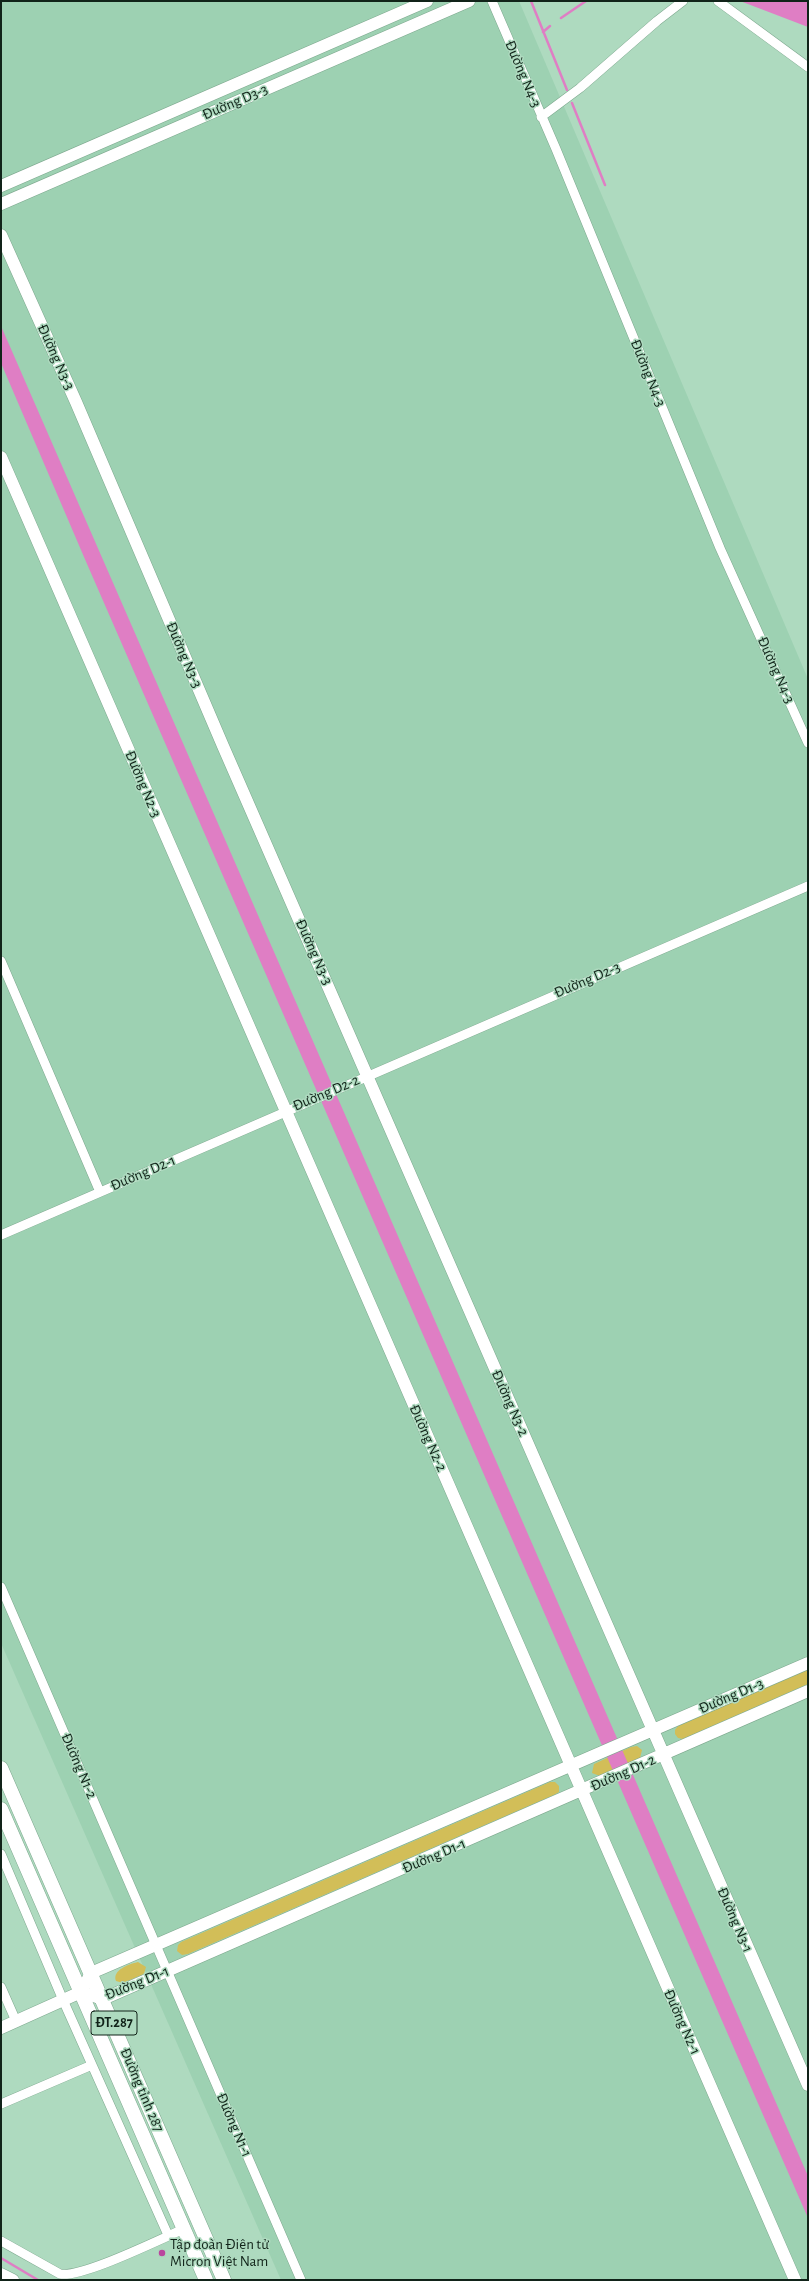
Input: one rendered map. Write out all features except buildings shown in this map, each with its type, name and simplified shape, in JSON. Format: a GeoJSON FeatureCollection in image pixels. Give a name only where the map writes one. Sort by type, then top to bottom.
{"type":"FeatureCollection","features":[{"type":"Feature","properties":{"kind":"main road","name":"Đường tỉnh 287"},"geometry":{"type":"LineString","coordinates":[[1,1768],[224,2280]]}},
{"type":"Feature","properties":{"kind":"main road","name":"Đường tỉnh 287"},"geometry":{"type":"LineString","coordinates":[[1,1809],[206,2280]]}},
{"type":"Feature","properties":{"kind":"street","name":"Đường D3-3"},"geometry":{"type":"LineString","coordinates":[[1,186],[427,1]]}},
{"type":"Feature","properties":{"kind":"street","name":"Đường D3-3"},"geometry":{"type":"LineString","coordinates":[[1,204],[469,1]]}},
{"type":"Feature","properties":{"kind":"street","name":"Đường N4-3"},"geometry":{"type":"LineString","coordinates":[[492,1],[720,548],[808,743]]}},
{"type":"Feature","properties":{"kind":"street"},"geometry":{"type":"LineString","coordinates":[[541,117],[580,88],[657,21],[683,1]]}},
{"type":"Feature","properties":{"kind":"street"},"geometry":{"type":"LineString","coordinates":[[718,1],[808,67]]}},
{"type":"Feature","properties":{"kind":"street","name":"Đường N3-3"},"geometry":{"type":"LineString","coordinates":[[1,235],[76,402],[367,1076]]}},
{"type":"Feature","properties":{"kind":"street","name":"Đường N2-3"},"geometry":{"type":"LineString","coordinates":[[1,457],[286,1111]]}},
{"type":"Feature","properties":{"kind":"street","name":"Đường D2-3"},"geometry":{"type":"LineString","coordinates":[[367,1076],[808,886]]}},
{"type":"Feature","properties":{"kind":"street"},"geometry":{"type":"LineString","coordinates":[[1,961],[100,1192]]}},
{"type":"Feature","properties":{"kind":"street","name":"Đường D2-2"},"geometry":{"type":"LineString","coordinates":[[286,1111],[367,1076]]}},
{"type":"Feature","properties":{"kind":"street","name":"Đường N3-2"},"geometry":{"type":"LineString","coordinates":[[367,1076],[665,1754]]}},
{"type":"Feature","properties":{"kind":"street","name":"Đường D2-1"},"geometry":{"type":"LineString","coordinates":[[1,1235],[286,1111]]}},
{"type":"Feature","properties":{"kind":"street","name":"Đường N2-2"},"geometry":{"type":"LineString","coordinates":[[286,1111],[570,1765]]}},
{"type":"Feature","properties":{"kind":"street","name":"Đường N1-2"},"geometry":{"type":"LineString","coordinates":[[1,1587],[167,1971]]}},
{"type":"Feature","properties":{"kind":"street","name":"Đường D1-3"},"geometry":{"type":"LineString","coordinates":[[654,1729],[808,1663]]}},
{"type":"Feature","properties":{"kind":"street","name":"Đường D1-3"},"geometry":{"type":"LineString","coordinates":[[665,1754],[808,1691]]}},
{"type":"Feature","properties":{"kind":"street","name":"Đường D1-2"},"geometry":{"type":"LineString","coordinates":[[570,1765],[654,1729]]}},
{"type":"Feature","properties":{"kind":"street","name":"Đường D1-2"},"geometry":{"type":"LineString","coordinates":[[581,1792],[665,1754]]}},
{"type":"Feature","properties":{"kind":"street","name":"Đường N3-1"},"geometry":{"type":"LineString","coordinates":[[665,1754],[731,1912],[808,2085]]}},
{"type":"Feature","properties":{"kind":"street","name":"Đường N2-1"},"geometry":{"type":"LineString","coordinates":[[570,1765],[795,2280]]}},
{"type":"Feature","properties":{"kind":"street","name":"Đường D1-1"},"geometry":{"type":"LineString","coordinates":[[570,1765],[157,1946],[91,1973],[81,1992],[103,2000],[581,1792]]}},
{"type":"Feature","properties":{"kind":"street"},"geometry":{"type":"LineString","coordinates":[[1,1854],[3,1864],[168,2235]]}},
{"type":"Feature","properties":{"kind":"street","name":"Đường N1-1"},"geometry":{"type":"LineString","coordinates":[[167,1971],[301,2280]]}},
{"type":"Feature","properties":{"kind":"street"},"geometry":{"type":"LineString","coordinates":[[1,1987],[16,2021]]}},
{"type":"Feature","properties":{"kind":"street"},"geometry":{"type":"LineString","coordinates":[[1,2028],[81,1992]]}},
{"type":"Feature","properties":{"kind":"street"},"geometry":{"type":"LineString","coordinates":[[1,2104],[92,2065]]}},
{"type":"Feature","properties":{"kind":"street"},"geometry":{"type":"LineString","coordinates":[[1,2241],[60,2274],[66,2275],[84,2271],[184,2229]]}},
{"type":"Feature","properties":{"kind":"street"},"geometry":{"type":"LineString","coordinates":[[1,2274],[13,2280]]}},
{"type":"Feature","properties":{"kind":"shaded area"},"geometry":{"type":"Polygon","coordinates":[[[1,1],[519,1],[808,679],[808,2280],[281,2280],[1,1643],[1,1]]]}},
{"type":"Feature","properties":{"kind":"shaded area"},"geometry":{"type":"Polygon","coordinates":[[[740,1],[808,1],[808,27],[740,1]]]}},
{"type":"Feature","properties":{"kind":"shaded area"},"geometry":{"type":"Polygon","coordinates":[[[1,326],[808,2176],[808,2218],[84,557],[1,363],[1,326]]]}},
{"type":"Feature","properties":{"kind":"shaded area"},"geometry":{"type":"Polygon","coordinates":[[[808,1669],[808,1684],[683,1739],[678,1738],[675,1734],[675,1730],[678,1726],[808,1669]]]}},
{"type":"Feature","properties":{"kind":"shaded area"},"geometry":{"type":"Polygon","coordinates":[[[637,1746],[642,1750],[640,1758],[600,1776],[592,1773],[594,1764],[631,1747],[637,1746]]]}},
{"type":"Feature","properties":{"kind":"shaded area"},"geometry":{"type":"Polygon","coordinates":[[[550,1782],[555,1782],[559,1786],[559,1792],[554,1795],[188,1954],[182,1955],[177,1951],[178,1945],[181,1942],[550,1782]]]}},
{"type":"Feature","properties":{"kind":"shaded area"},"geometry":{"type":"Polygon","coordinates":[[[138,1962],[146,1967],[144,1974],[123,1983],[116,1981],[116,1974],[122,1968],[138,1962]]]}},
{"type":"Feature","properties":{"kind":"waterway"},"geometry":{"type":"LineString","coordinates":[[531,1],[567,90]]}},
{"type":"Feature","properties":{"kind":"waterway"},"geometry":{"type":"LineString","coordinates":[[561,18],[586,1]]}},
{"type":"Feature","properties":{"kind":"waterway"},"geometry":{"type":"LineString","coordinates":[[543,32],[550,26]]}},
{"type":"Feature","properties":{"kind":"waterway"},"geometry":{"type":"LineString","coordinates":[[572,103],[605,185]]}},
{"type":"Feature","properties":{"kind":"waterway"},"geometry":{"type":"LineString","coordinates":[[1,2258],[38,2280]]}},
{"type":"Feature","properties":{"kind":"place","name":"Tập đoàn Điện tử Micron Việt Nam"},"geometry":{"type":"Point","coordinates":[162,2253]}}]}
